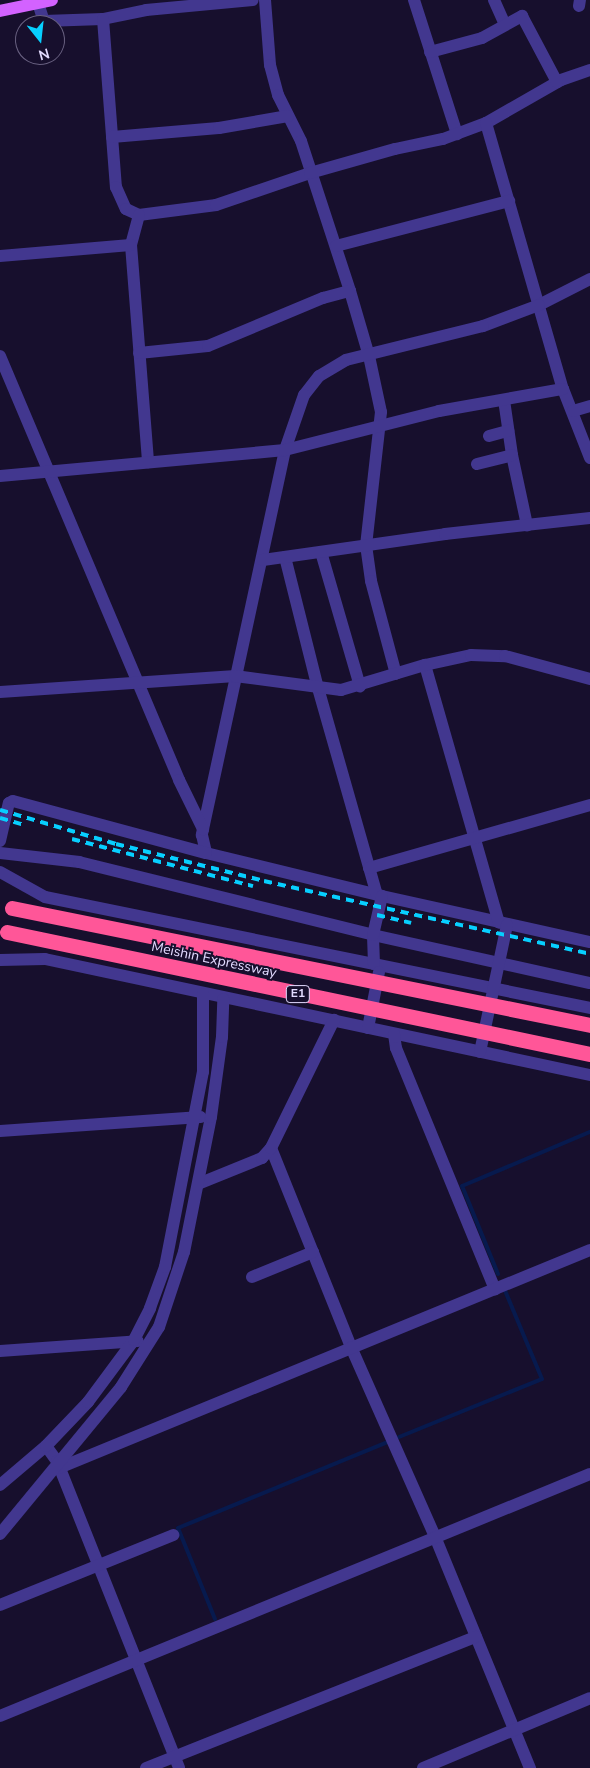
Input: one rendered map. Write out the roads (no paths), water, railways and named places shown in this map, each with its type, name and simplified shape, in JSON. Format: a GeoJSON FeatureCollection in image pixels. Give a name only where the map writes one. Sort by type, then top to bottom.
{"type":"FeatureCollection","features":[{"type":"Feature","properties":{"kind":"highway","name":"Meishin Expressway"},"geometry":{"type":"LineString","coordinates":[[12,908],[590,1025]]}},
{"type":"Feature","properties":{"kind":"highway","name":"Meishin Expressway"},"geometry":{"type":"LineString","coordinates":[[8,932],[590,1054]]}},
{"type":"Feature","properties":{"kind":"main road"},"geometry":{"type":"LineString","coordinates":[[0,11],[52,0]]}},
{"type":"Feature","properties":{"kind":"street"},"geometry":{"type":"LineString","coordinates":[[38,3],[44,21],[103,19],[146,10],[253,0]]}},
{"type":"Feature","properties":{"kind":"street"},"geometry":{"type":"LineString","coordinates":[[266,0],[270,65],[288,116],[300,141],[336,246],[370,356],[380,424],[366,545],[371,581],[396,674]]}},
{"type":"Feature","properties":{"kind":"street"},"geometry":{"type":"LineString","coordinates":[[414,0],[457,134]]}},
{"type":"Feature","properties":{"kind":"street"},"geometry":{"type":"LineString","coordinates":[[494,0],[505,25]]}},
{"type":"Feature","properties":{"kind":"street"},"geometry":{"type":"LineString","coordinates":[[430,52],[482,38],[522,16],[556,82]]}},
{"type":"Feature","properties":{"kind":"street"},"geometry":{"type":"LineString","coordinates":[[103,19],[112,138],[120,201],[126,209],[139,215],[216,205],[310,173],[457,134],[486,123],[556,82],[590,70]]}},
{"type":"Feature","properties":{"kind":"street"},"geometry":{"type":"LineString","coordinates":[[112,138],[219,128],[288,116]]}},
{"type":"Feature","properties":{"kind":"street"},"geometry":{"type":"LineString","coordinates":[[486,123],[563,389],[590,458]]}},
{"type":"Feature","properties":{"kind":"street"},"geometry":{"type":"LineString","coordinates":[[336,246],[509,201]]}},
{"type":"Feature","properties":{"kind":"street"},"geometry":{"type":"LineString","coordinates":[[139,215],[131,245],[148,462]]}},
{"type":"Feature","properties":{"kind":"street"},"geometry":{"type":"LineString","coordinates":[[0,256],[131,245]]}},
{"type":"Feature","properties":{"kind":"street"},"geometry":{"type":"LineString","coordinates":[[203,829],[286,450],[304,395],[319,376],[346,360],[448,337],[539,305],[590,279]]}},
{"type":"Feature","properties":{"kind":"street"},"geometry":{"type":"LineString","coordinates":[[139,353],[208,346],[323,298],[350,291]]}},
{"type":"Feature","properties":{"kind":"street"},"geometry":{"type":"LineString","coordinates":[[0,356],[138,683],[203,829],[206,853]]}},
{"type":"Feature","properties":{"kind":"street"},"geometry":{"type":"LineString","coordinates":[[0,476],[286,450],[380,424],[563,389]]}},
{"type":"Feature","properties":{"kind":"street"},"geometry":{"type":"LineString","coordinates":[[504,400],[512,455],[527,525]]}},
{"type":"Feature","properties":{"kind":"street"},"geometry":{"type":"LineString","coordinates":[[573,411],[590,406]]}},
{"type":"Feature","properties":{"kind":"street"},"geometry":{"type":"LineString","coordinates":[[489,436],[508,431]]}},
{"type":"Feature","properties":{"kind":"street"},"geometry":{"type":"LineString","coordinates":[[477,464],[512,455]]}},
{"type":"Feature","properties":{"kind":"street"},"geometry":{"type":"LineString","coordinates":[[263,560],[366,545],[590,518]]}},
{"type":"Feature","properties":{"kind":"street"},"geometry":{"type":"LineString","coordinates":[[320,552],[360,686]]}},
{"type":"Feature","properties":{"kind":"street"},"geometry":{"type":"LineString","coordinates":[[286,557],[318,688],[369,868],[379,896],[373,935],[377,964],[368,1028]]}},
{"type":"Feature","properties":{"kind":"street"},"geometry":{"type":"LineString","coordinates":[[0,692],[235,676],[341,690],[360,686],[425,665],[471,656],[505,656],[590,679]]}},
{"type":"Feature","properties":{"kind":"street"},"geometry":{"type":"LineString","coordinates":[[425,665],[474,837],[503,924],[499,964],[480,1052]]}},
{"type":"Feature","properties":{"kind":"street"},"geometry":{"type":"LineString","coordinates":[[0,841],[9,803],[13,802],[379,896],[590,942]]}},
{"type":"Feature","properties":{"kind":"street"},"geometry":{"type":"LineString","coordinates":[[369,868],[590,804]]}},
{"type":"Feature","properties":{"kind":"street"},"geometry":{"type":"LineString","coordinates":[[0,853],[79,862],[373,935],[590,983]]}},
{"type":"Feature","properties":{"kind":"street"},"geometry":{"type":"LineString","coordinates":[[0,872],[45,898],[590,1008]]}},
{"type":"Feature","properties":{"kind":"street"},"geometry":{"type":"LineString","coordinates":[[0,960],[45,960],[590,1075]]}},
{"type":"Feature","properties":{"kind":"street"},"geometry":{"type":"LineString","coordinates":[[0,1485],[46,1446],[88,1402],[134,1340],[150,1308],[165,1267],[203,1072],[203,994]]}},
{"type":"Feature","properties":{"kind":"street"},"geometry":{"type":"LineString","coordinates":[[0,1534],[121,1387],[150,1345],[159,1327],[181,1260],[198,1184],[211,1117],[222,1037],[223,999]]}},
{"type":"Feature","properties":{"kind":"street"},"geometry":{"type":"LineString","coordinates":[[198,1184],[262,1158],[272,1148],[334,1020]]}},
{"type":"Feature","properties":{"kind":"street"},"geometry":{"type":"LineString","coordinates":[[394,1034],[396,1048],[495,1289]]}},
{"type":"Feature","properties":{"kind":"street"},"geometry":{"type":"LineString","coordinates":[[0,1131],[195,1116],[211,1117]]}},
{"type":"Feature","properties":{"kind":"street"},"geometry":{"type":"LineString","coordinates":[[272,1148],[351,1347],[436,1539],[530,1768]]}},
{"type":"Feature","properties":{"kind":"street"},"geometry":{"type":"LineString","coordinates":[[58,1464],[590,1250]]}},
{"type":"Feature","properties":{"kind":"street"},"geometry":{"type":"LineString","coordinates":[[252,1276],[313,1252]]}},
{"type":"Feature","properties":{"kind":"street"},"geometry":{"type":"LineString","coordinates":[[0,1351],[134,1340],[150,1345]]}},
{"type":"Feature","properties":{"kind":"street"},"geometry":{"type":"LineString","coordinates":[[46,1446],[58,1464],[176,1762]]}},
{"type":"Feature","properties":{"kind":"street"},"geometry":{"type":"LineString","coordinates":[[0,1716],[436,1539],[590,1474]]}},
{"type":"Feature","properties":{"kind":"street"},"geometry":{"type":"LineString","coordinates":[[0,1605],[173,1535]]}},
{"type":"Feature","properties":{"kind":"street"},"geometry":{"type":"LineString","coordinates":[[146,1768],[176,1762],[476,1637]]}},
{"type":"Feature","properties":{"kind":"street"},"geometry":{"type":"LineString","coordinates":[[423,1768],[590,1698]]}},
{"type":"Feature","properties":{"kind":"waterway"},"geometry":{"type":"LineString","coordinates":[[498,1274],[462,1186],[590,1132]]}},
{"type":"Feature","properties":{"kind":"waterway"},"geometry":{"type":"LineString","coordinates":[[399,1437],[542,1379],[504,1288]]}},
{"type":"Feature","properties":{"kind":"waterway"},"geometry":{"type":"LineString","coordinates":[[215,1619],[178,1528],[388,1442]]}},
{"type":"Feature","properties":{"kind":"railway"},"geometry":{"type":"LineString","coordinates":[[0,810],[116,844],[264,881],[590,954]]}},
{"type":"Feature","properties":{"kind":"railway"},"geometry":{"type":"LineString","coordinates":[[0,818],[24,825]]}},
{"type":"Feature","properties":{"kind":"railway"},"geometry":{"type":"LineString","coordinates":[[72,839],[253,886]]}},
{"type":"Feature","properties":{"kind":"railway"},"geometry":{"type":"LineString","coordinates":[[377,915],[411,923]]}}]}
